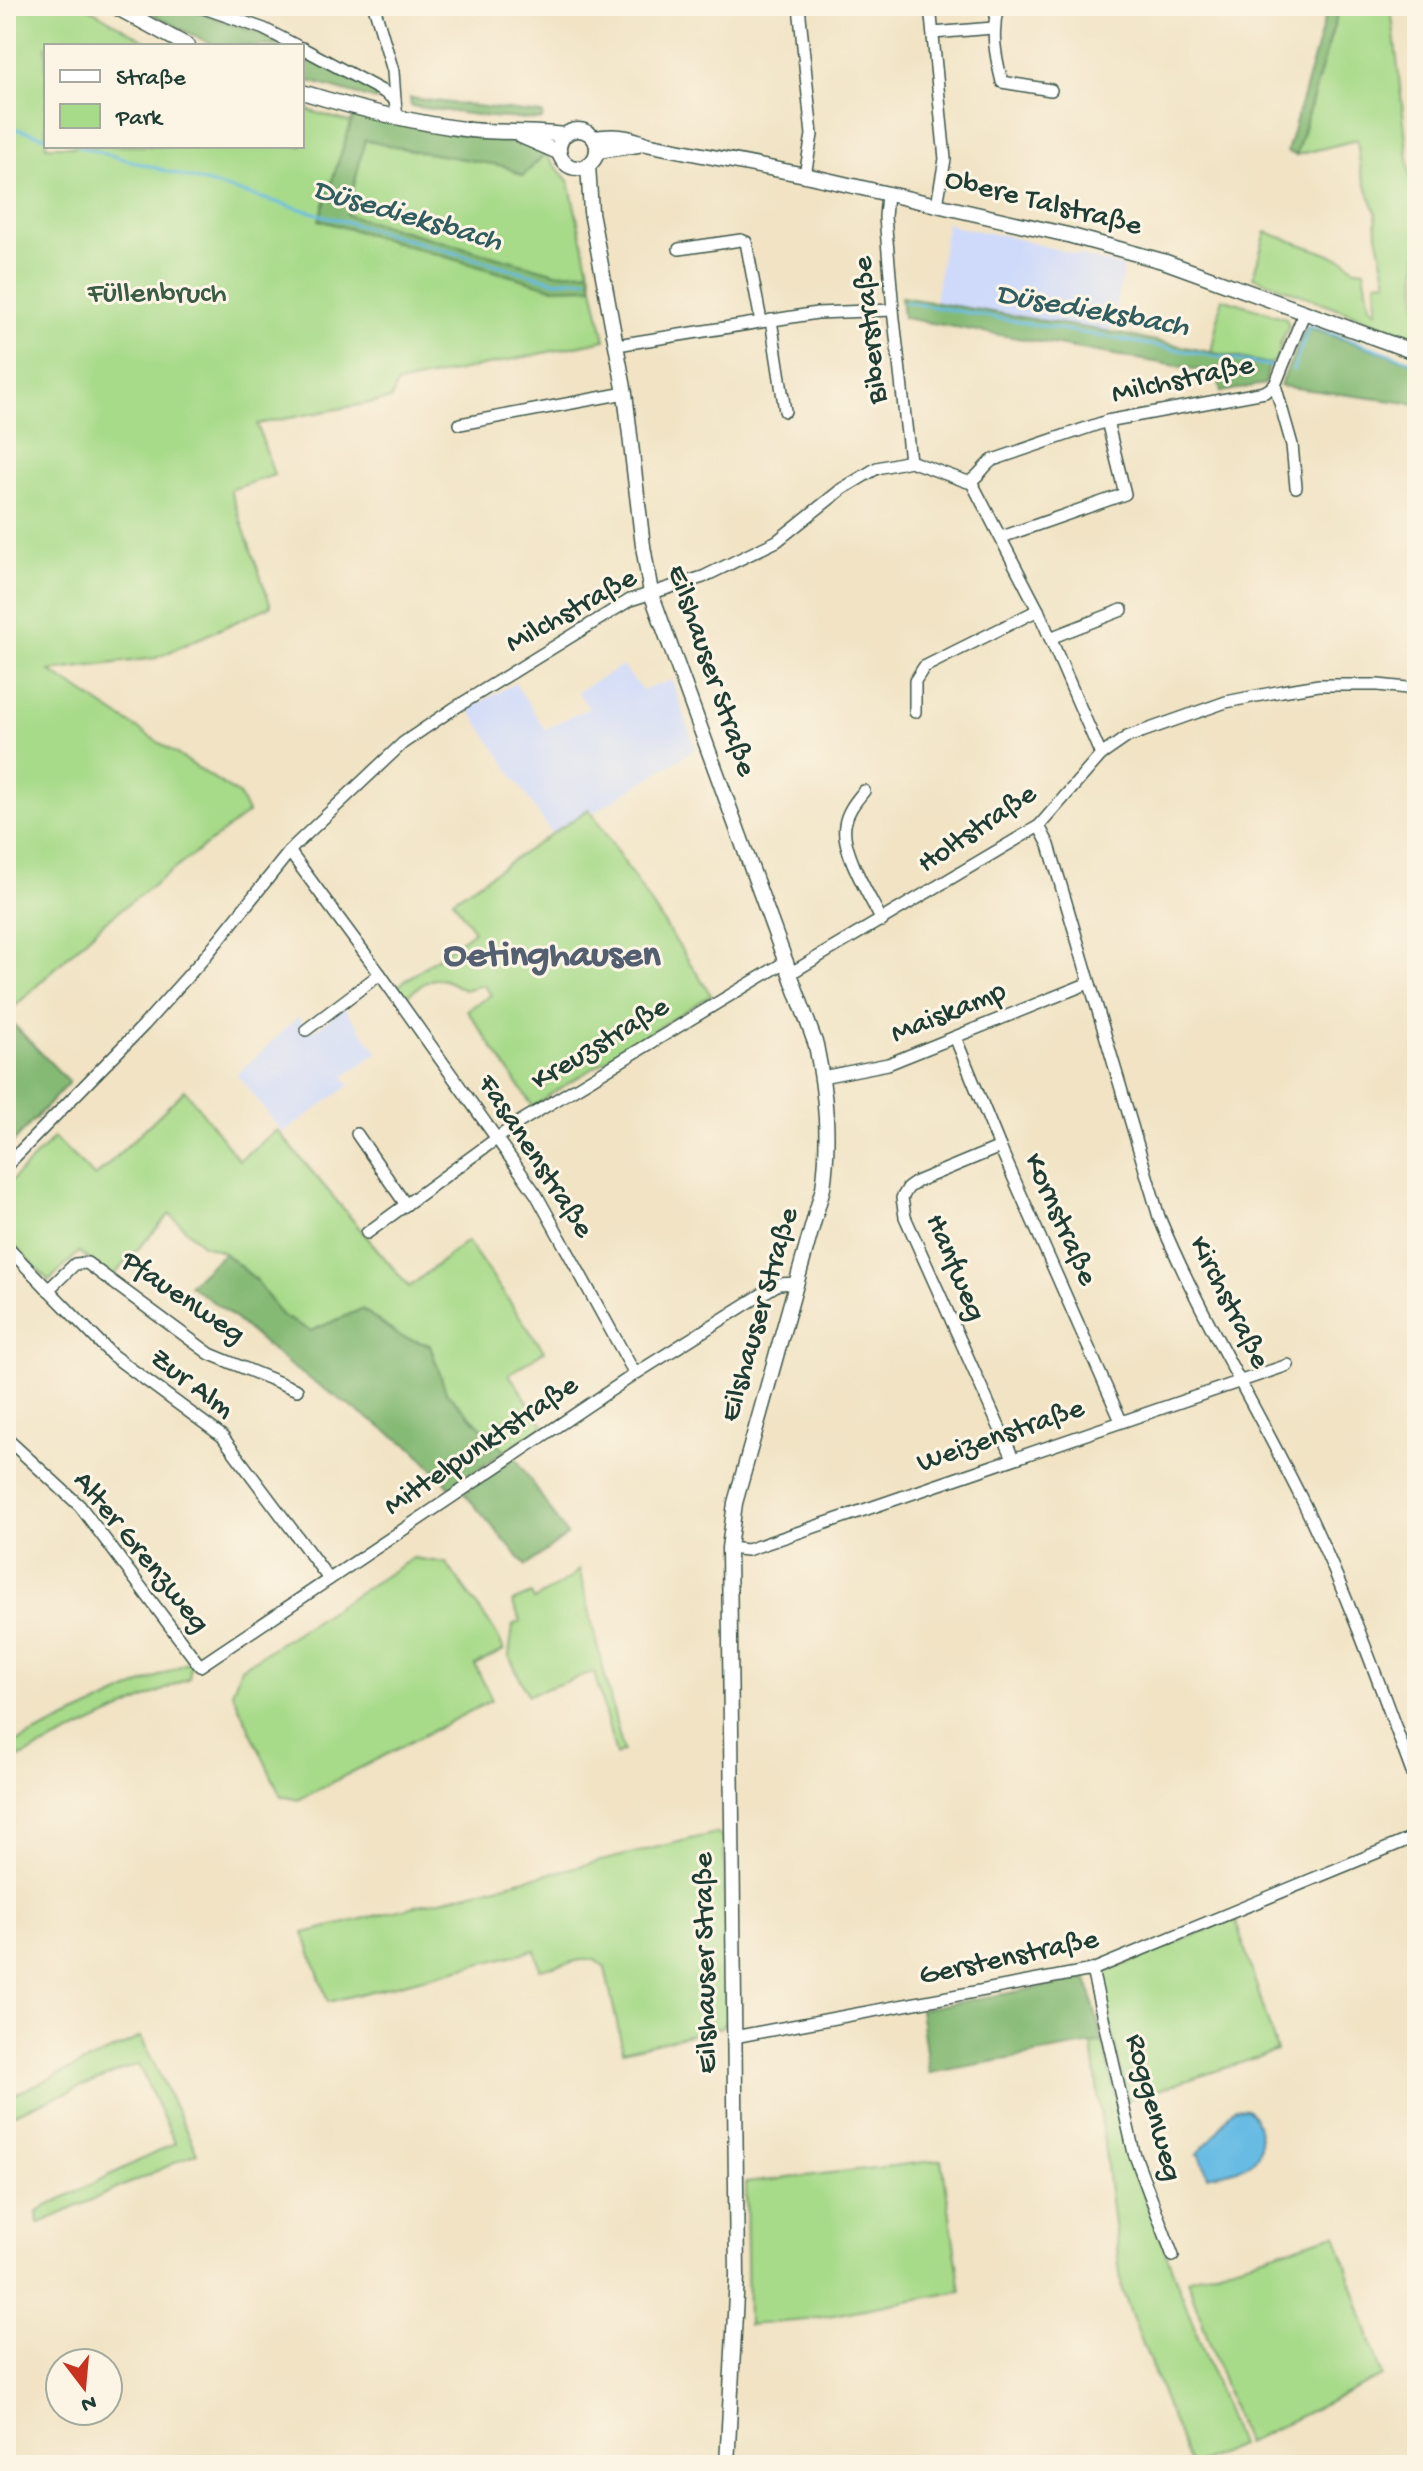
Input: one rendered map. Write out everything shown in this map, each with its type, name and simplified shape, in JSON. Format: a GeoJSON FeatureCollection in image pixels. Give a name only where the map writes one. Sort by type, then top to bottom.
{"type":"FeatureCollection","features":[{"type":"Feature","properties":{"kind":"street"},"geometry":{"type":"LineString","coordinates":[[114,6],[184,44]]}},
{"type":"Feature","properties":{"kind":"street"},"geometry":{"type":"LineString","coordinates":[[198,6],[264,29],[294,44]]}},
{"type":"Feature","properties":{"kind":"street"},"geometry":{"type":"LineString","coordinates":[[374,6],[393,71],[397,117]]}},
{"type":"Feature","properties":{"kind":"street"},"geometry":{"type":"LineString","coordinates":[[799,6],[812,135],[805,175]]}},
{"type":"Feature","properties":{"kind":"street"},"geometry":{"type":"LineString","coordinates":[[930,6],[945,159],[937,205]]}},
{"type":"Feature","properties":{"kind":"street"},"geometry":{"type":"LineString","coordinates":[[998,6],[993,28],[994,53],[1002,82],[1051,90]]}},
{"type":"Feature","properties":{"kind":"street"},"geometry":{"type":"LineString","coordinates":[[933,33],[993,28]]}},
{"type":"Feature","properties":{"kind":"street"},"geometry":{"type":"LineString","coordinates":[[304,49],[395,100]]}},
{"type":"Feature","properties":{"kind":"street"},"geometry":{"type":"LineString","coordinates":[[304,93],[397,117],[513,134],[538,141],[558,152],[564,163],[581,167],[595,145],[580,130],[564,135],[538,132],[513,134]]}},
{"type":"Feature","properties":{"kind":"street"},"geometry":{"type":"LineString","coordinates":[[558,152],[564,135]]}},
{"type":"Feature","properties":{"kind":"street","name":"Obere Talstraße"},"geometry":{"type":"LineString","coordinates":[[595,145],[646,144],[805,175],[1068,235],[1166,262],[1417,353]]}},
{"type":"Feature","properties":{"kind":"street","name":"Eilshauser Straße"},"geometry":{"type":"LineString","coordinates":[[581,167],[625,393],[651,593],[816,1045],[828,1122],[827,1157],[816,1219],[735,1503],[729,1548],[730,1722],[734,1767],[731,1825],[737,2276],[727,2465]]}},
{"type":"Feature","properties":{"kind":"street","name":"Biberstraße"},"geometry":{"type":"LineString","coordinates":[[887,194],[885,217],[893,310],[910,461]]}},
{"type":"Feature","properties":{"kind":"street"},"geometry":{"type":"LineString","coordinates":[[679,249],[741,240],[746,242],[785,411]]}},
{"type":"Feature","properties":{"kind":"street"},"geometry":{"type":"LineString","coordinates":[[617,345],[817,313],[893,310]]}},
{"type":"Feature","properties":{"kind":"street","name":"Milchstraße"},"geometry":{"type":"LineString","coordinates":[[971,481],[982,467],[993,460],[1107,421],[1265,392],[1275,385],[1305,311]]}},
{"type":"Feature","properties":{"kind":"street"},"geometry":{"type":"LineString","coordinates":[[1275,385],[1292,445],[1296,487]]}},
{"type":"Feature","properties":{"kind":"street"},"geometry":{"type":"LineString","coordinates":[[460,424],[625,393]]}},
{"type":"Feature","properties":{"kind":"street"},"geometry":{"type":"LineString","coordinates":[[1002,537],[1125,494],[1107,421]]}},
{"type":"Feature","properties":{"kind":"street"},"geometry":{"type":"LineString","coordinates":[[910,461],[962,481],[971,481],[1038,610],[1101,755]]}},
{"type":"Feature","properties":{"kind":"street","name":"Milchstraße"},"geometry":{"type":"LineString","coordinates":[[6,1166],[154,1014],[204,958],[289,851],[403,743],[479,692],[630,600],[703,577],[747,558],[777,541],[864,475],[890,464],[910,461]]}},
{"type":"Feature","properties":{"kind":"street"},"geometry":{"type":"LineString","coordinates":[[915,712],[915,681],[924,667],[1038,610]]}},
{"type":"Feature","properties":{"kind":"street"},"geometry":{"type":"LineString","coordinates":[[1050,638],[1122,610]]}},
{"type":"Feature","properties":{"kind":"street","name":"Holtstraße"},"geometry":{"type":"LineString","coordinates":[[789,967],[882,921],[1039,826],[1101,755],[1127,737],[1226,702],[1319,685],[1378,685],[1417,689]]}},
{"type":"Feature","properties":{"kind":"street"},"geometry":{"type":"LineString","coordinates":[[864,791],[848,815],[845,835],[855,866],[882,921]]}},
{"type":"Feature","properties":{"kind":"street","name":"Kirchstraße"},"geometry":{"type":"LineString","coordinates":[[1039,826],[1049,845],[1159,1217],[1179,1265],[1304,1505],[1340,1584],[1417,1786]]}},
{"type":"Feature","properties":{"kind":"street","name":"Fasanenstraße"},"geometry":{"type":"LineString","coordinates":[[289,851],[536,1194],[635,1374]]}},
{"type":"Feature","properties":{"kind":"street","name":"Kreuzstraße"},"geometry":{"type":"LineString","coordinates":[[367,1233],[497,1138],[634,1052],[789,967]]}},
{"type":"Feature","properties":{"kind":"street"},"geometry":{"type":"LineString","coordinates":[[306,1030],[380,974]]}},
{"type":"Feature","properties":{"kind":"street","name":"Maiskamp"},"geometry":{"type":"LineString","coordinates":[[822,1077],[888,1064],[1089,983]]}},
{"type":"Feature","properties":{"kind":"street","name":"Kornstraße"},"geometry":{"type":"LineString","coordinates":[[955,1037],[1121,1421]]}},
{"type":"Feature","properties":{"kind":"street"},"geometry":{"type":"LineString","coordinates":[[357,1134],[406,1205]]}},
{"type":"Feature","properties":{"kind":"street","name":"Hanfweg"},"geometry":{"type":"LineString","coordinates":[[1000,1147],[918,1181],[908,1188],[902,1198],[902,1208],[1013,1458]]}},
{"type":"Feature","properties":{"kind":"street","name":"Zur Alm"},"geometry":{"type":"LineString","coordinates":[[6,1246],[112,1355],[222,1436],[329,1579]]}},
{"type":"Feature","properties":{"kind":"street","name":"Pfauenweg"},"geometry":{"type":"LineString","coordinates":[[48,1290],[75,1264],[87,1263],[210,1354],[297,1390]]}},
{"type":"Feature","properties":{"kind":"street","name":"Mittelpunktstraße"},"geometry":{"type":"LineString","coordinates":[[200,1666],[635,1374],[778,1284],[797,1283]]}},
{"type":"Feature","properties":{"kind":"street","name":"Weizenstraße"},"geometry":{"type":"LineString","coordinates":[[729,1548],[747,1550],[1288,1365]]}},
{"type":"Feature","properties":{"kind":"street","name":"Alter Grenzweg"},"geometry":{"type":"LineString","coordinates":[[6,1438],[80,1506],[200,1666]]}},
{"type":"Feature","properties":{"kind":"street","name":"Gerstenstraße"},"geometry":{"type":"LineString","coordinates":[[734,2037],[1092,1970],[1417,1836]]}},
{"type":"Feature","properties":{"kind":"street","name":"Roggenweg"},"geometry":{"type":"LineString","coordinates":[[1092,1970],[1134,2153],[1173,2256]]}},
{"type":"Feature","properties":{"kind":"shaded area"},"geometry":{"type":"Polygon","coordinates":[[[947,221],[956,227],[1006,236],[1124,267],[1111,332],[935,302],[947,221]]]}},
{"type":"Feature","properties":{"kind":"shaded area"},"geometry":{"type":"Polygon","coordinates":[[[621,666],[643,690],[672,680],[696,749],[595,812],[589,809],[551,833],[469,709],[515,683],[545,729],[589,708],[577,692],[621,666]]]}},
{"type":"Feature","properties":{"kind":"shaded area"},"geometry":{"type":"Polygon","coordinates":[[[344,1008],[378,1052],[344,1077],[350,1085],[283,1133],[237,1074],[298,1017],[311,1033],[344,1008]]]}},
{"type":"Feature","properties":{"kind":"green space","name":"Füllenbruch"},"geometry":{"type":"Polygon","coordinates":[[[6,6],[85,6],[150,44],[44,44],[44,148],[304,148],[304,109],[388,131],[537,151],[545,154],[569,182],[605,340],[397,384],[391,399],[257,424],[274,475],[230,490],[271,606],[156,658],[50,671],[239,795],[248,813],[102,924],[10,1011],[8,1019],[69,1082],[6,1150],[6,6]]]}},
{"type":"Feature","properties":{"kind":"green space"},"geometry":{"type":"Polygon","coordinates":[[[136,6],[182,6],[282,44],[211,44],[136,6]]]}},
{"type":"Feature","properties":{"kind":"green space"},"geometry":{"type":"Polygon","coordinates":[[[1328,6],[1391,6],[1417,238],[1417,338],[1253,277],[1266,232],[1345,260],[1355,269],[1364,270],[1370,306],[1377,311],[1376,282],[1387,281],[1376,213],[1361,172],[1357,140],[1296,155],[1337,15],[1327,11],[1328,6]]]}},
{"type":"Feature","properties":{"kind":"green space"},"geometry":{"type":"Polygon","coordinates":[[[1327,11],[1337,15],[1296,155],[1287,152],[1327,11]]]}},
{"type":"Feature","properties":{"kind":"green space"},"geometry":{"type":"Polygon","coordinates":[[[304,55],[375,91],[376,100],[304,80],[304,55]]]}},
{"type":"Feature","properties":{"kind":"green space"},"geometry":{"type":"Polygon","coordinates":[[[410,98],[543,114],[542,120],[490,117],[411,106],[410,98]]]}},
{"type":"Feature","properties":{"kind":"green space"},"geometry":{"type":"Polygon","coordinates":[[[354,114],[426,129],[525,142],[539,146],[537,151],[545,154],[523,176],[504,166],[365,140],[347,215],[556,273],[590,271],[593,287],[552,288],[319,220],[354,114]]]}},
{"type":"Feature","properties":{"kind":"green space"},"geometry":{"type":"Polygon","coordinates":[[[901,297],[1111,332],[1269,364],[1265,384],[1221,392],[1218,373],[903,318],[901,297]]]}},
{"type":"Feature","properties":{"kind":"green space"},"geometry":{"type":"Polygon","coordinates":[[[1222,298],[1286,318],[1289,327],[1279,345],[1275,362],[1269,364],[1211,353],[1222,298]]]}},
{"type":"Feature","properties":{"kind":"green space"},"geometry":{"type":"Polygon","coordinates":[[[1306,327],[1417,364],[1417,404],[1280,386],[1306,327]]]}},
{"type":"Feature","properties":{"kind":"green space"},"geometry":{"type":"Polygon","coordinates":[[[589,809],[711,995],[548,1096],[534,1108],[467,1010],[491,995],[483,985],[464,990],[446,980],[433,979],[405,997],[398,986],[474,931],[453,900],[589,809]]]}},
{"type":"Feature","properties":{"kind":"green space"},"geometry":{"type":"Polygon","coordinates":[[[6,1010],[10,1011],[8,1019],[69,1082],[6,1150],[6,1010]]]}},
{"type":"Feature","properties":{"kind":"green space"},"geometry":{"type":"Polygon","coordinates":[[[185,1090],[239,1160],[277,1130],[409,1287],[467,1241],[544,1351],[509,1374],[544,1425],[505,1451],[446,1392],[430,1345],[399,1336],[362,1309],[311,1331],[282,1316],[255,1279],[224,1253],[201,1244],[170,1214],[113,1276],[79,1252],[49,1281],[6,1237],[6,1186],[54,1138],[95,1177],[185,1090]]]}},
{"type":"Feature","properties":{"kind":"green space"},"geometry":{"type":"Polygon","coordinates":[[[224,1253],[255,1279],[282,1316],[311,1331],[362,1309],[399,1336],[430,1345],[446,1392],[505,1451],[451,1488],[415,1450],[292,1367],[226,1311],[189,1285],[224,1253]]]}},
{"type":"Feature","properties":{"kind":"green space"},"geometry":{"type":"Polygon","coordinates":[[[515,1457],[567,1535],[526,1566],[464,1493],[515,1457]]]}},
{"type":"Feature","properties":{"kind":"green space"},"geometry":{"type":"Polygon","coordinates":[[[413,1558],[446,1563],[495,1631],[504,1650],[475,1665],[492,1700],[298,1800],[281,1796],[232,1692],[241,1668],[413,1558]]]}},
{"type":"Feature","properties":{"kind":"green space"},"geometry":{"type":"Polygon","coordinates":[[[579,1569],[623,1751],[616,1755],[594,1672],[528,1695],[509,1656],[513,1625],[521,1621],[512,1602],[531,1594],[534,1600],[572,1577],[579,1569]]]}},
{"type":"Feature","properties":{"kind":"green space"},"geometry":{"type":"Polygon","coordinates":[[[191,1661],[189,1678],[6,1764],[6,1747],[191,1661]]]}},
{"type":"Feature","properties":{"kind":"green space"},"geometry":{"type":"Polygon","coordinates":[[[716,1833],[724,1839],[727,2021],[721,2027],[623,2051],[605,1968],[595,1960],[540,1969],[535,1950],[328,2002],[304,1933],[716,1833]]]}},
{"type":"Feature","properties":{"kind":"green space"},"geometry":{"type":"Polygon","coordinates":[[[1235,1918],[1277,2051],[1127,2100],[1099,1975],[1235,1918]]]}},
{"type":"Feature","properties":{"kind":"green space"},"geometry":{"type":"Polygon","coordinates":[[[1087,1979],[1103,2042],[929,2073],[920,2009],[1087,1979]]]}},
{"type":"Feature","properties":{"kind":"green space"},"geometry":{"type":"Polygon","coordinates":[[[141,2037],[197,2153],[38,2224],[37,2211],[175,2143],[138,2064],[6,2117],[6,2098],[141,2037]]]}},
{"type":"Feature","properties":{"kind":"green space"},"geometry":{"type":"Polygon","coordinates":[[[1103,2042],[1129,2156],[1239,2445],[1194,2465],[1190,2465],[1122,2290],[1092,2044],[1103,2042]]]}},
{"type":"Feature","properties":{"kind":"green space"},"geometry":{"type":"Polygon","coordinates":[[[942,2160],[961,2291],[806,2320],[748,2325],[746,2183],[942,2160]]]}},
{"type":"Feature","properties":{"kind":"green space"},"geometry":{"type":"Polygon","coordinates":[[[1336,2234],[1382,2376],[1245,2443],[1187,2279],[1336,2234]]]}},
{"type":"Feature","properties":{"kind":"water"},"geometry":{"type":"Polygon","coordinates":[[[1235,2108],[1248,2109],[1254,2117],[1259,2132],[1258,2153],[1238,2169],[1208,2176],[1200,2155],[1197,2155],[1235,2108]]]}},
{"type":"Feature","properties":{"kind":"waterway","name":"Düsedieksbach"},"geometry":{"type":"LineString","coordinates":[[6,126],[44,136]]}},
{"type":"Feature","properties":{"kind":"waterway","name":"Düsedieksbach"},"geometry":{"type":"LineString","coordinates":[[85,148],[554,281],[587,279]]}},
{"type":"Feature","properties":{"kind":"waterway","name":"Düsedieksbach"},"geometry":{"type":"LineString","coordinates":[[906,302],[1271,366]]}},
{"type":"Feature","properties":{"kind":"waterway","name":"Düsedieksbach"},"geometry":{"type":"LineString","coordinates":[[1293,370],[1309,326],[1417,363]]}},
{"type":"Feature","properties":{"kind":"district","name":"Oetinghausen"},"geometry":{"type":"Point","coordinates":[552,957]}}]}
